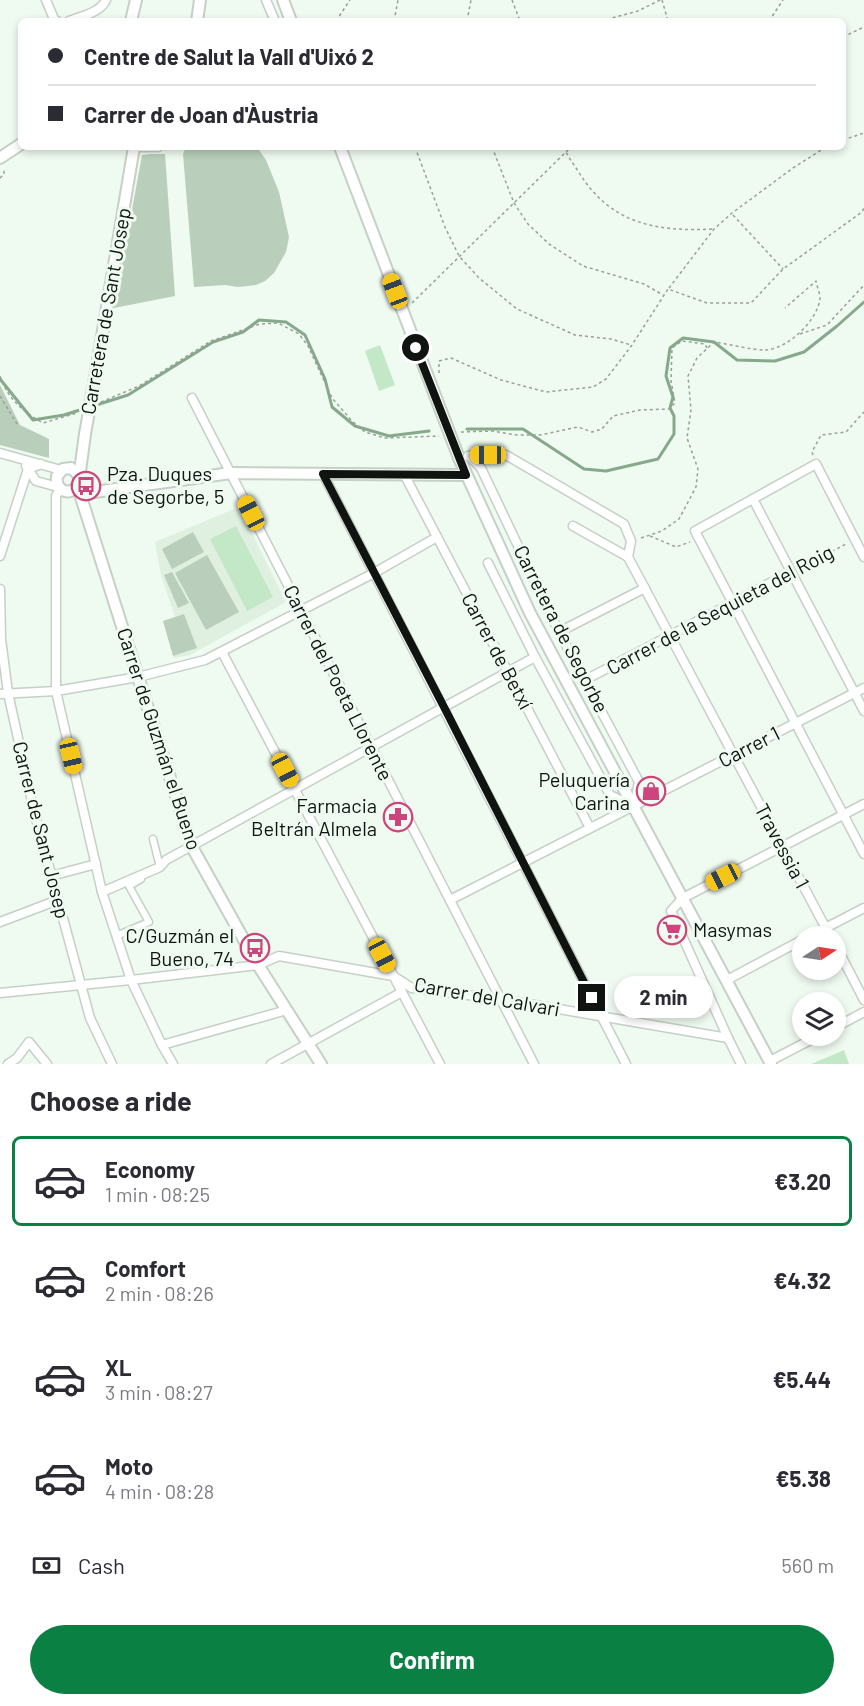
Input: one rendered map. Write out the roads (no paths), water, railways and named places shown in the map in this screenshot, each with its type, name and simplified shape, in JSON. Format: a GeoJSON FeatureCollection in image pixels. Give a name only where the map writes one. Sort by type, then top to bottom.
{"type":"FeatureCollection","features":[{"type":"Feature","properties":{"kind":"street"},"geometry":{"type":"LineString","coordinates":[[46,0],[54,18]]}},
{"type":"Feature","properties":{"kind":"street"},"geometry":{"type":"LineString","coordinates":[[132,18],[136,0]]}},
{"type":"Feature","properties":{"kind":"street"},"geometry":{"type":"LineString","coordinates":[[198,18],[200,0]]}},
{"type":"Feature","properties":{"kind":"street"},"geometry":{"type":"LineString","coordinates":[[266,0],[274,18]]}},
{"type":"Feature","properties":{"kind":"street"},"geometry":{"type":"LineString","coordinates":[[283,0],[290,18]]}},
{"type":"Feature","properties":{"kind":"street"},"geometry":{"type":"LineString","coordinates":[[77,18],[92,12],[105,3]]}},
{"type":"Feature","properties":{"kind":"street"},"geometry":{"type":"LineString","coordinates":[[0,158],[18,146]]}},
{"type":"Feature","properties":{"kind":"street","name":"Carretera de Sant Josep"},"geometry":{"type":"LineString","coordinates":[[79,475],[133,150]]}},
{"type":"Feature","properties":{"kind":"street"},"geometry":{"type":"LineString","coordinates":[[341,150],[402,312],[464,457],[506,455],[624,524],[632,541],[628,557],[573,526]]}},
{"type":"Feature","properties":{"kind":"street","name":"Carrer del Poeta Llorente"},"geometry":{"type":"LineString","coordinates":[[192,398],[534,1064]]}},
{"type":"Feature","properties":{"kind":"street"},"geometry":{"type":"LineString","coordinates":[[0,453],[61,470],[71,468],[79,475],[78,492]]}},
{"type":"Feature","properties":{"kind":"street","name":"Carretera de Segorbe"},"geometry":{"type":"LineString","coordinates":[[464,457],[466,475],[530,613],[771,1063]]}},
{"type":"Feature","properties":{"kind":"street","name":"Carretera de Segorbe"},"geometry":{"type":"LineString","coordinates":[[464,457],[481,468],[559,632],[639,782],[634,806]]}},
{"type":"Feature","properties":{"kind":"street"},"geometry":{"type":"LineString","coordinates":[[21,459],[36,481],[66,492],[231,473],[466,475]]}},
{"type":"Feature","properties":{"kind":"street"},"geometry":{"type":"LineString","coordinates":[[28,469],[41,464]]}},
{"type":"Feature","properties":{"kind":"street"},"geometry":{"type":"LineString","coordinates":[[864,557],[816,464],[696,534],[864,854]]}},
{"type":"Feature","properties":{"kind":"street"},"geometry":{"type":"LineString","coordinates":[[0,556],[28,469]]}},
{"type":"Feature","properties":{"kind":"street"},"geometry":{"type":"LineString","coordinates":[[59,488],[56,484],[61,470]]}},
{"type":"Feature","properties":{"kind":"street"},"geometry":{"type":"LineString","coordinates":[[323,474],[627,1064]]}},
{"type":"Feature","properties":{"kind":"street","name":"Carrer de Betxí"},"geometry":{"type":"LineString","coordinates":[[404,474],[590,828]]}},
{"type":"Feature","properties":{"kind":"street"},"geometry":{"type":"LineString","coordinates":[[59,488],[56,496],[56,691],[102,892],[131,980],[173,1064]]}},
{"type":"Feature","properties":{"kind":"street","name":"Carrer de Guzmán el Bueno"},"geometry":{"type":"LineString","coordinates":[[78,492],[192,847],[258,965],[321,1064]]}},
{"type":"Feature","properties":{"kind":"street"},"geometry":{"type":"LineString","coordinates":[[753,499],[864,711]]}},
{"type":"Feature","properties":{"kind":"street"},"geometry":{"type":"LineString","coordinates":[[4,694],[56,691],[138,677],[205,660],[374,573],[437,537]]}},
{"type":"Feature","properties":{"kind":"street","name":"Travessia 1"},"geometry":{"type":"LineString","coordinates":[[628,557],[825,926]]}},
{"type":"Feature","properties":{"kind":"street","name":"Carretera de Segorbe"},"geometry":{"type":"LineString","coordinates":[[488,563],[535,657],[610,795],[634,806]]}},
{"type":"Feature","properties":{"kind":"street","name":"Carrer de la Sequieta del Roig"},"geometry":{"type":"LineString","coordinates":[[585,680],[791,572]]}},
{"type":"Feature","properties":{"kind":"street"},"geometry":{"type":"LineString","coordinates":[[559,632],[645,588]]}},
{"type":"Feature","properties":{"kind":"street","name":"Carrer de Sant Josep"},"geometry":{"type":"LineString","coordinates":[[0,589],[0,639],[4,694],[80,985],[90,1018],[112,1064]]}},
{"type":"Feature","properties":{"kind":"street"},"geometry":{"type":"LineString","coordinates":[[222,652],[440,1064]]}},
{"type":"Feature","properties":{"kind":"street"},"geometry":{"type":"LineString","coordinates":[[116,936],[148,922],[129,886],[160,867],[166,860],[535,657]]}},
{"type":"Feature","properties":{"kind":"street","name":"Carrer 1"},"geometry":{"type":"LineString","coordinates":[[450,900],[864,688]]}},
{"type":"Feature","properties":{"kind":"street"},"geometry":{"type":"LineString","coordinates":[[741,1064],[671,911],[683,898],[864,804]]}},
{"type":"Feature","properties":{"kind":"street"},"geometry":{"type":"LineString","coordinates":[[153,839],[160,867]]}},
{"type":"Feature","properties":{"kind":"street"},"geometry":{"type":"LineString","coordinates":[[51,876],[96,864]]}},
{"type":"Feature","properties":{"kind":"street"},"geometry":{"type":"LineString","coordinates":[[102,892],[160,867]]}},
{"type":"Feature","properties":{"kind":"street"},"geometry":{"type":"LineString","coordinates":[[0,922],[58,900]]}},
{"type":"Feature","properties":{"kind":"street"},"geometry":{"type":"LineString","coordinates":[[837,926],[864,908]]}},
{"type":"Feature","properties":{"kind":"street"},"geometry":{"type":"LineString","coordinates":[[727,980],[792,945]]}},
{"type":"Feature","properties":{"kind":"street","name":"Carrer del Calvari"},"geometry":{"type":"LineString","coordinates":[[0,993],[258,965],[279,956],[393,975],[412,988],[500,999],[728,1038]]}},
{"type":"Feature","properties":{"kind":"street"},"geometry":{"type":"LineString","coordinates":[[846,965],[864,1000]]}},
{"type":"Feature","properties":{"kind":"street"},"geometry":{"type":"LineString","coordinates":[[274,1063],[402,992]]}},
{"type":"Feature","properties":{"kind":"street"},"geometry":{"type":"LineString","coordinates":[[162,1045],[287,1010]]}},
{"type":"Feature","properties":{"kind":"street"},"geometry":{"type":"LineString","coordinates":[[846,1022],[864,1012]]}},
{"type":"Feature","properties":{"kind":"street"},"geometry":{"type":"LineString","coordinates":[[8,1064],[17,1058],[29,1042],[47,1064]]}},
{"type":"Feature","properties":{"kind":"street"},"geometry":{"type":"LineString","coordinates":[[771,1063],[801,1046]]}},
{"type":"Feature","properties":{"kind":"waterway"},"geometry":{"type":"LineString","coordinates":[[467,429],[523,429],[584,469],[606,471],[658,459],[674,434],[674,416],[670,408],[673,397],[666,376],[670,348],[683,338],[714,342],[737,360],[775,361],[804,352],[864,302]]}},
{"type":"Feature","properties":{"kind":"waterway"},"geometry":{"type":"LineString","coordinates":[[93,406],[128,395],[213,342],[243,332],[259,320],[286,322],[305,335],[325,379],[332,407],[355,426],[389,436],[429,431]]}},
{"type":"Feature","properties":{"kind":"waterway"},"geometry":{"type":"LineString","coordinates":[[0,379],[33,420],[64,415],[86,408]]}},
{"type":"Feature","properties":{"kind":"place","name":"Pza. Duques de Segorbe, 5"},"geometry":{"type":"Point","coordinates":[86,486]}},
{"type":"Feature","properties":{"kind":"place","name":"Peluquería Carina"},"geometry":{"type":"Point","coordinates":[651,791]}},
{"type":"Feature","properties":{"kind":"place","name":"Farmacia Beltrán Almela"},"geometry":{"type":"Point","coordinates":[398,817]}},
{"type":"Feature","properties":{"kind":"place","name":"Masymas"},"geometry":{"type":"Point","coordinates":[672,930]}},
{"type":"Feature","properties":{"kind":"place","name":"C/Guzmán el Bueno, 74"},"geometry":{"type":"Point","coordinates":[255,948]}}]}
